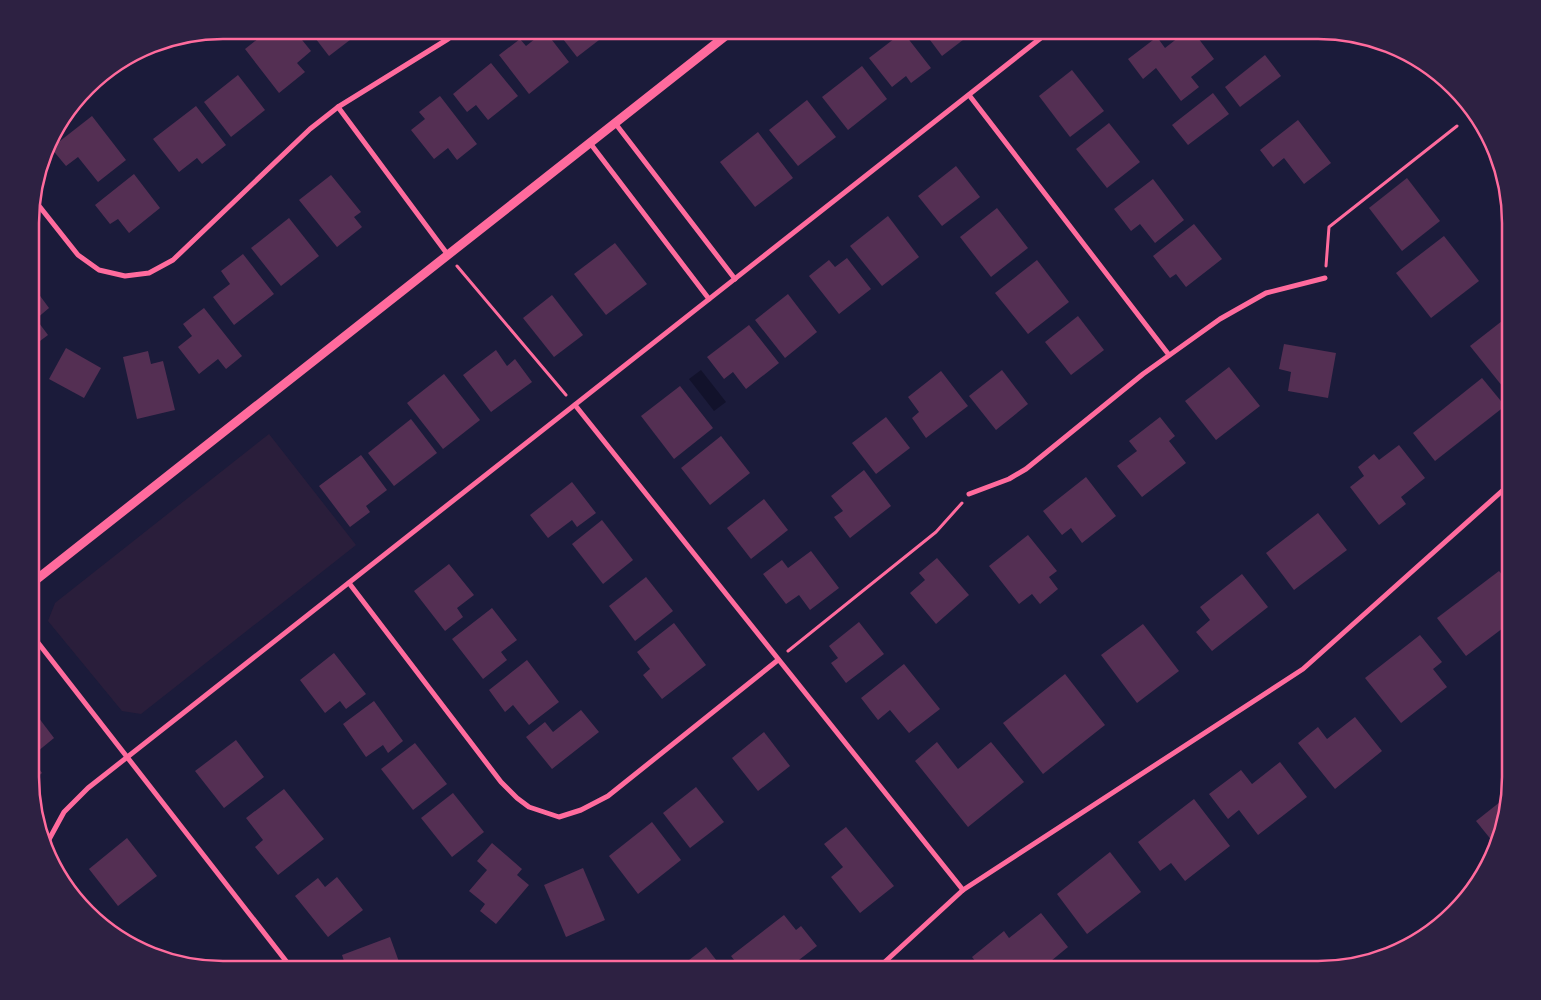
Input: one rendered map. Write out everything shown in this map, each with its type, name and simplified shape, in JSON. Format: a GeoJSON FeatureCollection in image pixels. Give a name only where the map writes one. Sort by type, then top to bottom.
{"type":"FeatureCollection","features":[{"type":"Feature","properties":{"kind":"street"},"geometry":{"type":"LineString","coordinates":[[39,206],[78,255],[98,270],[125,276],[149,273],[173,260],[310,129],[338,107],[448,39]]}},
{"type":"Feature","properties":{"kind":"street"},"geometry":{"type":"LineString","coordinates":[[39,577],[722,39]]}},
{"type":"Feature","properties":{"kind":"street"},"geometry":{"type":"LineString","coordinates":[[50,838],[64,812],[88,788],[1040,39]]}},
{"type":"Feature","properties":{"kind":"street"},"geometry":{"type":"LineString","coordinates":[[969,95],[1169,355]]}},
{"type":"Feature","properties":{"kind":"street"},"geometry":{"type":"LineString","coordinates":[[338,107],[448,255]]}},
{"type":"Feature","properties":{"kind":"street"},"geometry":{"type":"LineString","coordinates":[[615,123],[735,279]]}},
{"type":"Feature","properties":{"kind":"street"},"geometry":{"type":"LineString","coordinates":[[590,144],[709,299]]}},
{"type":"Feature","properties":{"kind":"street"},"geometry":{"type":"LineString","coordinates":[[969,494],[1009,479],[1026,469],[1142,374],[1220,319],[1266,293],[1325,278]]}},
{"type":"Feature","properties":{"kind":"street"},"geometry":{"type":"LineString","coordinates":[[575,405],[963,890]]}},
{"type":"Feature","properties":{"kind":"street"},"geometry":{"type":"LineString","coordinates":[[886,961],[963,890],[1303,669],[1502,491]]}},
{"type":"Feature","properties":{"kind":"street"},"geometry":{"type":"LineString","coordinates":[[349,583],[501,782],[529,807],[559,817],[581,810],[608,796],[778,660]]}},
{"type":"Feature","properties":{"kind":"street"},"geometry":{"type":"LineString","coordinates":[[39,644],[286,961]]}},
{"type":"Feature","properties":{"kind":"path"},"geometry":{"type":"LineString","coordinates":[[1325,278],[1329,227],[1457,126]]}},
{"type":"Feature","properties":{"kind":"path"},"geometry":{"type":"LineString","coordinates":[[448,255],[575,405]]}},
{"type":"Feature","properties":{"kind":"path"},"geometry":{"type":"LineString","coordinates":[[778,660],[936,532],[969,494]]}},
{"type":"Feature","properties":{"kind":"shaded area"},"geometry":{"type":"Polygon","coordinates":[[[701,370],[726,402],[714,411],[689,379],[701,370]]]}},
{"type":"Feature","properties":{"kind":"shaded area"},"geometry":{"type":"Polygon","coordinates":[[[269,434],[356,545],[141,714],[122,711],[48,621],[55,603],[269,434]]]}},
{"type":"Feature","properties":{"kind":"building"},"geometry":{"type":"Polygon","coordinates":[[[258,39],[301,39],[311,51],[297,63],[305,72],[279,93],[245,49],[258,39]]]}},
{"type":"Feature","properties":{"kind":"building"},"geometry":{"type":"Polygon","coordinates":[[[316,39],[351,39],[329,56],[316,39]]]}},
{"type":"Feature","properties":{"kind":"building"},"geometry":{"type":"Polygon","coordinates":[[[520,39],[526,46],[535,39],[551,39],[569,62],[529,94],[499,55],[520,39]]]}},
{"type":"Feature","properties":{"kind":"building"},"geometry":{"type":"Polygon","coordinates":[[[563,39],[600,39],[577,57],[563,39]]]}},
{"type":"Feature","properties":{"kind":"building"},"geometry":{"type":"Polygon","coordinates":[[[894,39],[908,39],[931,68],[911,83],[906,76],[892,87],[869,58],[894,39]]]}},
{"type":"Feature","properties":{"kind":"building"},"geometry":{"type":"Polygon","coordinates":[[[929,39],[964,39],[942,56],[929,39]]]}},
{"type":"Feature","properties":{"kind":"building"},"geometry":{"type":"Polygon","coordinates":[[[1154,39],[1158,39],[1165,48],[1176,39],[1199,39],[1214,59],[1191,77],[1199,87],[1181,101],[1156,68],[1143,79],[1128,59],[1154,39]]]}},
{"type":"Feature","properties":{"kind":"building"},"geometry":{"type":"Polygon","coordinates":[[[1265,55],[1281,76],[1240,107],[1225,87],[1265,55]]]}},
{"type":"Feature","properties":{"kind":"building"},"geometry":{"type":"Polygon","coordinates":[[[491,63],[518,96],[488,120],[476,105],[467,112],[453,94],[491,63]]]}},
{"type":"Feature","properties":{"kind":"building"},"geometry":{"type":"Polygon","coordinates":[[[862,66],[887,99],[848,130],[822,97],[862,66]]]}},
{"type":"Feature","properties":{"kind":"building"},"geometry":{"type":"Polygon","coordinates":[[[1072,70],[1104,111],[1070,137],[1039,96],[1072,70]]]}},
{"type":"Feature","properties":{"kind":"building"},"geometry":{"type":"Polygon","coordinates":[[[238,75],[265,110],[231,137],[204,102],[238,75]]]}},
{"type":"Feature","properties":{"kind":"building"},"geometry":{"type":"Polygon","coordinates":[[[1213,93],[1229,114],[1188,145],[1172,125],[1213,93]]]}},
{"type":"Feature","properties":{"kind":"building"},"geometry":{"type":"Polygon","coordinates":[[[440,96],[477,144],[457,160],[448,148],[434,159],[411,130],[425,119],[419,112],[440,96]]]}},
{"type":"Feature","properties":{"kind":"building"},"geometry":{"type":"Polygon","coordinates":[[[807,100],[836,137],[798,166],[769,130],[807,100]]]}},
{"type":"Feature","properties":{"kind":"building"},"geometry":{"type":"Polygon","coordinates":[[[196,106],[226,145],[202,164],[197,158],[179,172],[153,139],[196,106]]]}},
{"type":"Feature","properties":{"kind":"building"},"geometry":{"type":"Polygon","coordinates":[[[92,116],[126,160],[98,182],[78,157],[66,166],[54,151],[58,143],[92,116]]]}},
{"type":"Feature","properties":{"kind":"building"},"geometry":{"type":"Polygon","coordinates":[[[1298,120],[1331,163],[1304,184],[1284,158],[1273,167],[1260,150],[1298,120]]]}},
{"type":"Feature","properties":{"kind":"building"},"geometry":{"type":"Polygon","coordinates":[[[1109,123],[1140,162],[1107,188],[1076,149],[1109,123]]]}},
{"type":"Feature","properties":{"kind":"building"},"geometry":{"type":"Polygon","coordinates":[[[758,132],[793,178],[755,207],[720,162],[758,132]]]}},
{"type":"Feature","properties":{"kind":"building"},"geometry":{"type":"Polygon","coordinates":[[[956,166],[980,197],[942,226],[918,196],[956,166]]]}},
{"type":"Feature","properties":{"kind":"building"},"geometry":{"type":"Polygon","coordinates":[[[134,174],[160,208],[129,233],[118,219],[110,224],[95,205],[134,174]]]}},
{"type":"Feature","properties":{"kind":"building"},"geometry":{"type":"Polygon","coordinates":[[[331,175],[361,212],[354,217],[362,227],[337,247],[299,200],[331,175]]]}},
{"type":"Feature","properties":{"kind":"building"},"geometry":{"type":"Polygon","coordinates":[[[1407,178],[1440,221],[1402,251],[1369,208],[1407,178]]]}},
{"type":"Feature","properties":{"kind":"building"},"geometry":{"type":"Polygon","coordinates":[[[1153,179],[1184,220],[1155,243],[1140,224],[1131,231],[1114,209],[1153,179]]]}},
{"type":"Feature","properties":{"kind":"building"},"geometry":{"type":"Polygon","coordinates":[[[997,208],[1028,248],[991,277],[960,237],[997,208]]]}},
{"type":"Feature","properties":{"kind":"building"},"geometry":{"type":"Polygon","coordinates":[[[888,216],[919,257],[882,286],[850,246],[888,216]]]}},
{"type":"Feature","properties":{"kind":"building"},"geometry":{"type":"Polygon","coordinates":[[[289,218],[319,256],[281,286],[251,248],[289,218]]]}},
{"type":"Feature","properties":{"kind":"building"},"geometry":{"type":"Polygon","coordinates":[[[1194,224],[1222,259],[1186,287],[1176,274],[1170,278],[1153,256],[1194,224]]]}},
{"type":"Feature","properties":{"kind":"building"},"geometry":{"type":"Polygon","coordinates":[[[1444,236],[1479,281],[1431,318],[1396,273],[1444,236]]]}},
{"type":"Feature","properties":{"kind":"building"},"geometry":{"type":"Polygon","coordinates":[[[615,243],[647,284],[606,315],[574,274],[615,243]]]}},
{"type":"Feature","properties":{"kind":"building"},"geometry":{"type":"Polygon","coordinates":[[[243,254],[274,294],[234,325],[213,297],[230,284],[221,271],[243,254]]]}},
{"type":"Feature","properties":{"kind":"building"},"geometry":{"type":"Polygon","coordinates":[[[847,258],[871,289],[839,314],[809,276],[829,260],[835,267],[847,258]]]}},
{"type":"Feature","properties":{"kind":"building"},"geometry":{"type":"Polygon","coordinates":[[[1037,260],[1069,302],[1028,334],[995,293],[1037,260]]]}},
{"type":"Feature","properties":{"kind":"building"},"geometry":{"type":"Polygon","coordinates":[[[39,294],[49,308],[39,316],[39,294]]]}},
{"type":"Feature","properties":{"kind":"building"},"geometry":{"type":"Polygon","coordinates":[[[788,294],[817,332],[785,358],[755,320],[788,294]]]}},
{"type":"Feature","properties":{"kind":"building"},"geometry":{"type":"Polygon","coordinates":[[[552,295],[583,335],[554,357],[523,318],[552,295]]]}},
{"type":"Feature","properties":{"kind":"building"},"geometry":{"type":"Polygon","coordinates":[[[204,308],[242,356],[226,369],[218,359],[199,374],[178,347],[192,336],[183,324],[204,308]]]}},
{"type":"Feature","properties":{"kind":"building"},"geometry":{"type":"Polygon","coordinates":[[[1078,316],[1104,350],[1071,375],[1045,342],[1078,316]]]}},
{"type":"Feature","properties":{"kind":"building"},"geometry":{"type":"Polygon","coordinates":[[[1502,321],[1502,386],[1470,346],[1502,321]]]}},
{"type":"Feature","properties":{"kind":"building"},"geometry":{"type":"Polygon","coordinates":[[[39,323],[48,335],[39,342],[39,323]]]}},
{"type":"Feature","properties":{"kind":"building"},"geometry":{"type":"Polygon","coordinates":[[[749,325],[779,363],[746,389],[733,372],[724,379],[707,357],[749,325]]]}},
{"type":"Feature","properties":{"kind":"building"},"geometry":{"type":"Polygon","coordinates":[[[1284,344],[1336,353],[1328,398],[1288,391],[1291,372],[1279,369],[1284,344]]]}},
{"type":"Feature","properties":{"kind":"building"},"geometry":{"type":"Polygon","coordinates":[[[66,348],[101,368],[84,398],[49,379],[66,348]]]}},
{"type":"Feature","properties":{"kind":"building"},"geometry":{"type":"Polygon","coordinates":[[[496,350],[507,366],[515,359],[532,382],[491,412],[463,375],[496,350]]]}},
{"type":"Feature","properties":{"kind":"building"},"geometry":{"type":"Polygon","coordinates":[[[148,351],[151,364],[163,361],[175,410],[137,419],[123,357],[148,351]]]}},
{"type":"Feature","properties":{"kind":"building"},"geometry":{"type":"Polygon","coordinates":[[[1229,367],[1260,406],[1216,440],[1185,401],[1229,367]]]}},
{"type":"Feature","properties":{"kind":"building"},"geometry":{"type":"Polygon","coordinates":[[[1002,370],[1028,404],[996,430],[969,396],[1002,370]]]}},
{"type":"Feature","properties":{"kind":"building"},"geometry":{"type":"Polygon","coordinates":[[[941,371],[968,406],[926,438],[912,418],[919,412],[908,397],[941,371]]]}},
{"type":"Feature","properties":{"kind":"building"},"geometry":{"type":"Polygon","coordinates":[[[444,374],[480,420],[443,449],[407,403],[444,374]]]}},
{"type":"Feature","properties":{"kind":"building"},"geometry":{"type":"Polygon","coordinates":[[[1482,378],[1502,402],[1502,408],[1435,461],[1413,433],[1482,378]]]}},
{"type":"Feature","properties":{"kind":"building"},"geometry":{"type":"Polygon","coordinates":[[[680,386],[713,428],[674,459],[641,416],[680,386]]]}},
{"type":"Feature","properties":{"kind":"building"},"geometry":{"type":"Polygon","coordinates":[[[886,417],[910,448],[876,474],[852,443],[886,417]]]}},
{"type":"Feature","properties":{"kind":"building"},"geometry":{"type":"Polygon","coordinates":[[[1160,417],[1175,436],[1169,441],[1186,463],[1142,497],[1117,466],[1137,451],[1129,441],[1160,417]]]}},
{"type":"Feature","properties":{"kind":"building"},"geometry":{"type":"Polygon","coordinates":[[[411,419],[437,453],[394,486],[368,453],[411,419]]]}},
{"type":"Feature","properties":{"kind":"building"},"geometry":{"type":"Polygon","coordinates":[[[721,436],[750,473],[710,505],[681,468],[721,436]]]}},
{"type":"Feature","properties":{"kind":"building"},"geometry":{"type":"Polygon","coordinates":[[[1399,445],[1425,478],[1401,497],[1406,504],[1379,525],[1350,487],[1364,476],[1358,467],[1374,454],[1379,460],[1399,445]]]}},
{"type":"Feature","properties":{"kind":"building"},"geometry":{"type":"Polygon","coordinates":[[[361,455],[387,490],[366,506],[370,512],[350,527],[319,486],[361,455]]]}},
{"type":"Feature","properties":{"kind":"building"},"geometry":{"type":"Polygon","coordinates":[[[864,470],[891,506],[850,538],[834,517],[843,511],[831,496],[864,470]]]}},
{"type":"Feature","properties":{"kind":"building"},"geometry":{"type":"Polygon","coordinates":[[[1086,477],[1116,516],[1082,543],[1071,528],[1062,535],[1043,511],[1086,477]]]}},
{"type":"Feature","properties":{"kind":"building"},"geometry":{"type":"Polygon","coordinates":[[[572,482],[596,513],[577,527],[572,520],[548,538],[530,515],[572,482]]]}},
{"type":"Feature","properties":{"kind":"building"},"geometry":{"type":"Polygon","coordinates":[[[764,499],[788,530],[751,559],[727,528],[764,499]]]}},
{"type":"Feature","properties":{"kind":"building"},"geometry":{"type":"Polygon","coordinates":[[[1318,513],[1347,550],[1294,590],[1266,553],[1318,513]]]}},
{"type":"Feature","properties":{"kind":"building"},"geometry":{"type":"Polygon","coordinates":[[[602,520],[633,560],[603,584],[572,544],[602,520]]]}},
{"type":"Feature","properties":{"kind":"building"},"geometry":{"type":"Polygon","coordinates":[[[1028,535],[1057,571],[1049,577],[1058,589],[1040,604],[1032,594],[1019,604],[989,566],[1028,535]]]}},
{"type":"Feature","properties":{"kind":"building"},"geometry":{"type":"Polygon","coordinates":[[[811,551],[839,588],[810,610],[799,595],[786,604],[763,574],[782,560],[788,568],[811,551]]]}},
{"type":"Feature","properties":{"kind":"building"},"geometry":{"type":"Polygon","coordinates":[[[937,558],[969,595],[936,624],[910,593],[925,580],[919,573],[937,558]]]}},
{"type":"Feature","properties":{"kind":"building"},"geometry":{"type":"Polygon","coordinates":[[[449,564],[474,595],[457,608],[463,617],[445,631],[414,591],[449,564]]]}},
{"type":"Feature","properties":{"kind":"building"},"geometry":{"type":"Polygon","coordinates":[[[1499,571],[1502,574],[1502,629],[1466,656],[1437,618],[1499,571]]]}},
{"type":"Feature","properties":{"kind":"building"},"geometry":{"type":"Polygon","coordinates":[[[1242,574],[1268,607],[1212,651],[1196,632],[1210,620],[1200,607],[1242,574]]]}},
{"type":"Feature","properties":{"kind":"building"},"geometry":{"type":"Polygon","coordinates":[[[646,577],[673,611],[635,641],[609,606],[646,577]]]}},
{"type":"Feature","properties":{"kind":"building"},"geometry":{"type":"Polygon","coordinates":[[[492,608],[517,640],[501,652],[507,660],[483,679],[452,639],[492,608]]]}},
{"type":"Feature","properties":{"kind":"building"},"geometry":{"type":"Polygon","coordinates":[[[859,622],[884,654],[846,683],[831,663],[838,658],[829,646],[859,622]]]}},
{"type":"Feature","properties":{"kind":"building"},"geometry":{"type":"Polygon","coordinates":[[[674,623],[706,665],[662,699],[643,675],[650,669],[637,652],[674,623]]]}},
{"type":"Feature","properties":{"kind":"building"},"geometry":{"type":"Polygon","coordinates":[[[1143,624],[1179,671],[1137,703],[1101,655],[1143,624]]]}},
{"type":"Feature","properties":{"kind":"building"},"geometry":{"type":"Polygon","coordinates":[[[1420,635],[1442,662],[1433,669],[1447,687],[1401,723],[1365,678],[1420,635]]]}},
{"type":"Feature","properties":{"kind":"building"},"geometry":{"type":"Polygon","coordinates":[[[334,653],[366,694],[346,709],[340,701],[325,713],[300,680],[334,653]]]}},
{"type":"Feature","properties":{"kind":"building"},"geometry":{"type":"Polygon","coordinates":[[[527,660],[559,702],[529,725],[513,705],[505,712],[489,690],[527,660]]]}},
{"type":"Feature","properties":{"kind":"building"},"geometry":{"type":"Polygon","coordinates":[[[904,664],[940,709],[909,733],[890,710],[878,720],[861,698],[904,664]]]}},
{"type":"Feature","properties":{"kind":"building"},"geometry":{"type":"Polygon","coordinates":[[[1065,674],[1105,725],[1043,774],[1003,723],[1065,674]]]}},
{"type":"Feature","properties":{"kind":"building"},"geometry":{"type":"Polygon","coordinates":[[[374,701],[403,741],[388,753],[383,745],[366,757],[343,724],[374,701]]]}},
{"type":"Feature","properties":{"kind":"building"},"geometry":{"type":"Polygon","coordinates":[[[581,710],[599,732],[552,769],[526,737],[545,722],[553,732],[581,710]]]}},
{"type":"Feature","properties":{"kind":"building"},"geometry":{"type":"Polygon","coordinates":[[[1355,717],[1382,751],[1335,789],[1298,743],[1318,727],[1327,739],[1355,717]]]}},
{"type":"Feature","properties":{"kind":"building"},"geometry":{"type":"Polygon","coordinates":[[[39,718],[54,738],[39,750],[39,718]]]}},
{"type":"Feature","properties":{"kind":"building"},"geometry":{"type":"Polygon","coordinates":[[[764,732],[790,766],[758,791],[732,758],[764,732]]]}},
{"type":"Feature","properties":{"kind":"building"},"geometry":{"type":"Polygon","coordinates":[[[236,740],[264,777],[224,808],[195,771],[236,740]]]}},
{"type":"Feature","properties":{"kind":"building"},"geometry":{"type":"Polygon","coordinates":[[[937,742],[958,769],[991,742],[1024,782],[968,827],[915,761],[937,742]]]}},
{"type":"Feature","properties":{"kind":"building"},"geometry":{"type":"Polygon","coordinates":[[[415,743],[447,784],[413,810],[381,769],[415,743]]]}},
{"type":"Feature","properties":{"kind":"building"},"geometry":{"type":"Polygon","coordinates":[[[1280,762],[1307,797],[1258,835],[1239,810],[1228,819],[1209,794],[1241,770],[1252,784],[1280,762]]]}},
{"type":"Feature","properties":{"kind":"building"},"geometry":{"type":"Polygon","coordinates":[[[696,787],[724,822],[690,848],[663,813],[696,787]]]}},
{"type":"Feature","properties":{"kind":"building"},"geometry":{"type":"Polygon","coordinates":[[[284,789],[324,839],[278,875],[255,847],[263,840],[246,818],[284,789]]]}},
{"type":"Feature","properties":{"kind":"building"},"geometry":{"type":"Polygon","coordinates":[[[453,793],[484,832],[452,857],[421,818],[453,793]]]}},
{"type":"Feature","properties":{"kind":"building"},"geometry":{"type":"Polygon","coordinates":[[[1194,799],[1230,846],[1185,881],[1171,863],[1160,871],[1138,842],[1194,799]]]}},
{"type":"Feature","properties":{"kind":"building"},"geometry":{"type":"Polygon","coordinates":[[[1501,801],[1491,839],[1476,821],[1501,801]]]}},
{"type":"Feature","properties":{"kind":"building"},"geometry":{"type":"Polygon","coordinates":[[[652,822],[681,860],[638,894],[609,856],[652,822]]]}},
{"type":"Feature","properties":{"kind":"building"},"geometry":{"type":"Polygon","coordinates":[[[846,827],[894,886],[860,913],[831,877],[843,867],[824,844],[846,827]]]}},
{"type":"Feature","properties":{"kind":"building"},"geometry":{"type":"Polygon","coordinates":[[[127,838],[157,876],[118,906],[89,869],[127,838]]]}},
{"type":"Feature","properties":{"kind":"building"},"geometry":{"type":"Polygon","coordinates":[[[492,843],[522,869],[517,875],[529,885],[496,924],[480,911],[485,904],[469,891],[487,870],[477,861],[492,843]]]}},
{"type":"Feature","properties":{"kind":"building"},"geometry":{"type":"Polygon","coordinates":[[[1110,852],[1141,892],[1087,934],[1057,894],[1110,852]]]}},
{"type":"Feature","properties":{"kind":"building"},"geometry":{"type":"Polygon","coordinates":[[[583,868],[605,920],[566,937],[544,885],[583,868]]]}},
{"type":"Feature","properties":{"kind":"building"},"geometry":{"type":"Polygon","coordinates":[[[337,877],[363,910],[328,937],[295,896],[318,878],[325,887],[337,877]]]}},
{"type":"Feature","properties":{"kind":"building"},"geometry":{"type":"Polygon","coordinates":[[[1041,913],[1068,947],[1051,961],[975,961],[972,957],[1004,931],[1009,938],[1041,913]]]}},
{"type":"Feature","properties":{"kind":"building"},"geometry":{"type":"Polygon","coordinates":[[[784,915],[796,930],[801,926],[817,946],[798,961],[735,961],[731,956],[784,915]]]}},
{"type":"Feature","properties":{"kind":"building"},"geometry":{"type":"Polygon","coordinates":[[[390,937],[399,961],[344,961],[342,955],[390,937]]]}},
{"type":"Feature","properties":{"kind":"building"},"geometry":{"type":"Polygon","coordinates":[[[706,947],[717,961],[688,961],[706,947]]]}}]}
